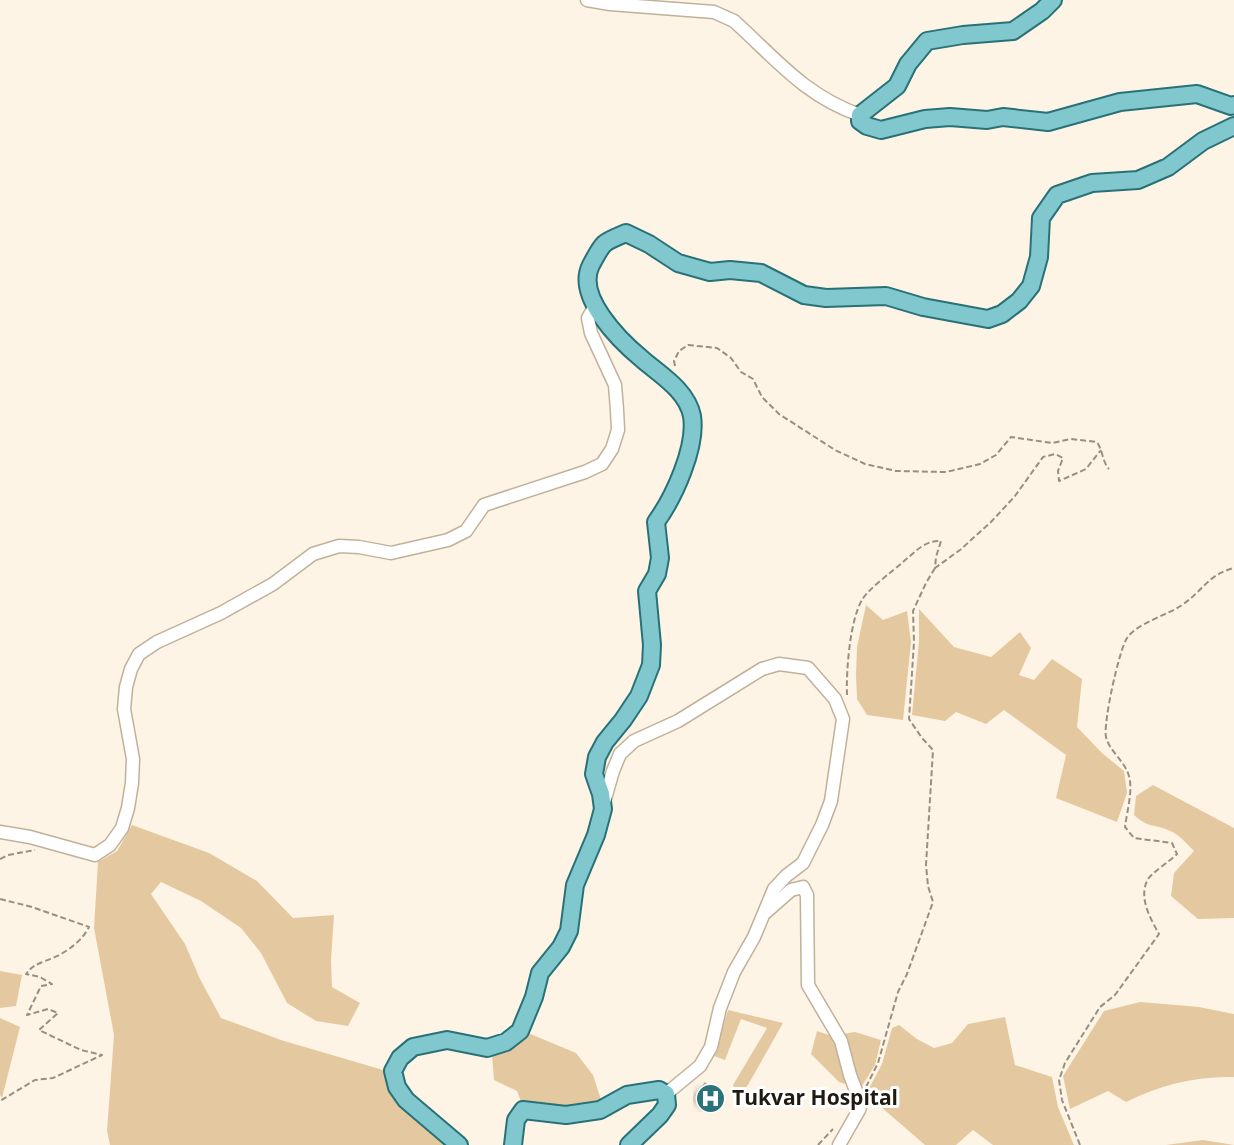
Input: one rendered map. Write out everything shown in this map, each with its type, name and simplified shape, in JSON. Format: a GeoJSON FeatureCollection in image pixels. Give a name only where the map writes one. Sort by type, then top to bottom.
{"type":"FeatureCollection","features":[{"type":"Feature","properties":{"kind":"main road"},"geometry":{"type":"LineString","coordinates":[[1053,0],[1013,31],[927,41],[908,64],[897,86],[860,116],[860,121],[867,126],[881,130],[925,119],[950,117],[987,120],[1003,117],[1048,122],[1120,102],[1197,94],[1230,106],[1234,105]]}},
{"type":"Feature","properties":{"kind":"main road"},"geometry":{"type":"LineString","coordinates":[[459,1145],[406,1100],[396,1086],[393,1071],[400,1058],[413,1047],[447,1040],[487,1048],[506,1042],[520,1031],[534,997],[540,974],[570,931],[575,885],[596,835],[603,809],[594,774],[597,757],[605,742],[639,696],[651,665],[652,645],[647,591],[657,573],[660,558],[656,522],[668,505],[684,467],[690,445],[692,416],[685,398],[632,349],[595,306],[587,282],[589,269],[603,243],[626,233],[649,244],[678,263],[710,272],[730,270],[761,273],[804,295],[833,298],[886,296],[923,308],[988,319],[1002,314],[1019,301],[1031,285],[1039,257],[1041,218],[1057,195],[1092,183],[1138,180],[1168,167],[1203,141],[1234,126]]}},
{"type":"Feature","properties":{"kind":"main road"},"geometry":{"type":"LineString","coordinates":[[513,1145],[516,1120],[523,1110],[566,1115],[600,1110],[627,1095],[659,1090],[666,1094],[667,1105],[660,1115],[629,1145]]}},
{"type":"Feature","properties":{"kind":"street"},"geometry":{"type":"LineString","coordinates":[[587,0],[610,4],[714,12],[734,21],[804,86],[823,99],[860,116]]}},
{"type":"Feature","properties":{"kind":"street"},"geometry":{"type":"LineString","coordinates":[[0,832],[30,837],[95,855],[111,845],[122,828],[132,783],[132,759],[124,709],[126,687],[131,669],[139,654],[157,642],[221,613],[273,584],[313,554],[339,546],[391,553],[448,540],[466,531],[483,505],[585,472],[602,464],[612,449],[618,430],[615,385],[591,333],[588,318],[595,306]]}},
{"type":"Feature","properties":{"kind":"street"},"geometry":{"type":"LineString","coordinates":[[603,809],[620,754],[634,741],[678,721],[762,669],[779,664],[808,668],[835,699],[843,719],[831,801],[822,825],[803,863],[774,889],[765,913],[734,972],[720,1008],[711,1047],[700,1066],[666,1094]]}},
{"type":"Feature","properties":{"kind":"street"},"geometry":{"type":"LineString","coordinates":[[765,913],[791,890],[803,887],[807,895],[808,985],[841,1041],[861,1104],[839,1145]]}},
{"type":"Feature","properties":{"kind":"path"},"geometry":{"type":"LineString","coordinates":[[674,387],[676,375],[674,361],[679,351],[688,345],[717,348],[731,358],[741,372],[753,379],[762,398],[779,414],[836,450],[865,464],[896,471],[946,472],[980,464],[996,455],[1011,437],[1052,443],[1071,439],[1097,442],[1104,463],[1109,470]]}},
{"type":"Feature","properties":{"kind":"path"},"geometry":{"type":"LineString","coordinates":[[862,1093],[878,1063],[898,992],[907,974],[933,902],[927,886],[926,865],[933,750],[909,719],[914,642],[913,611],[935,568],[960,550],[991,522],[1015,496],[1043,457],[1055,454],[1063,458],[1058,471],[1059,481],[1086,469],[1101,449]]}},
{"type":"Feature","properties":{"kind":"path"},"geometry":{"type":"LineString","coordinates":[[843,719],[853,628],[862,599],[916,550],[931,540],[941,541],[935,568]]}},
{"type":"Feature","properties":{"kind":"path"},"geometry":{"type":"LineString","coordinates":[[1080,1145],[1062,1100],[1059,1080],[1065,1063],[1100,1007],[1115,995],[1159,933],[1150,917],[1144,894],[1149,878],[1177,854],[1172,843],[1134,838],[1125,827],[1131,791],[1128,773],[1106,737],[1108,714],[1118,666],[1127,638],[1143,626],[1184,604],[1217,573],[1234,568]]}},
{"type":"Feature","properties":{"kind":"path"},"geometry":{"type":"LineString","coordinates":[[0,859],[8,855],[61,846]]}},
{"type":"Feature","properties":{"kind":"path"},"geometry":{"type":"LineString","coordinates":[[0,899],[32,907],[89,927],[75,945],[46,961],[33,965],[27,974],[40,977],[52,984],[41,986],[27,1015],[48,1009],[58,1013],[39,1029],[81,1050],[102,1055],[53,1078],[35,1080],[0,1101]]}},
{"type":"Feature","properties":{"kind":"path"},"geometry":{"type":"LineString","coordinates":[[819,1145],[837,1125]]}},
{"type":"Feature","properties":{"kind":"shaded area"},"geometry":{"type":"Polygon","coordinates":[[[866,605],[883,620],[907,611],[911,642],[903,720],[867,715],[857,699],[857,647],[866,605]]]}},
{"type":"Feature","properties":{"kind":"shaded area"},"geometry":{"type":"Polygon","coordinates":[[[919,609],[954,647],[991,657],[1020,632],[1031,648],[1019,675],[1034,680],[1052,659],[1082,679],[1077,727],[1102,753],[1124,771],[1127,793],[1117,822],[1056,798],[1066,755],[1004,710],[986,724],[956,712],[945,721],[912,715],[919,641],[919,609]]]}},
{"type":"Feature","properties":{"kind":"shaded area"},"geometry":{"type":"Polygon","coordinates":[[[1153,785],[1234,828],[1234,918],[1198,919],[1171,896],[1174,873],[1194,851],[1176,834],[1147,824],[1134,815],[1136,796],[1153,785]]]}},
{"type":"Feature","properties":{"kind":"shaded area"},"geometry":{"type":"Polygon","coordinates":[[[132,825],[209,853],[257,881],[293,918],[334,915],[332,987],[360,1003],[348,1026],[316,1021],[287,1003],[261,953],[241,928],[201,901],[161,882],[151,894],[185,944],[200,979],[221,1018],[281,1040],[383,1070],[392,1088],[452,1145],[110,1145],[107,1131],[114,1035],[94,928],[98,862],[117,851],[132,825]]]}},
{"type":"Feature","properties":{"kind":"shaded area"},"geometry":{"type":"Polygon","coordinates":[[[0,971],[22,975],[16,1006],[0,1008],[0,971]]]}},
{"type":"Feature","properties":{"kind":"shaded area"},"geometry":{"type":"Polygon","coordinates":[[[1140,1002],[1199,1007],[1234,1014],[1234,1077],[1205,1078],[1178,1083],[1126,1102],[1108,1091],[1070,1109],[1063,1076],[1104,1011],[1140,1002]]]}},
{"type":"Feature","properties":{"kind":"shaded area"},"geometry":{"type":"Polygon","coordinates":[[[728,1010],[783,1023],[748,1085],[738,1095],[733,1085],[767,1028],[741,1019],[725,1060],[714,1056],[728,1010]]]}},
{"type":"Feature","properties":{"kind":"shaded area"},"geometry":{"type":"Polygon","coordinates":[[[1005,1017],[1015,1065],[1052,1077],[1058,1107],[1074,1145],[993,1145],[973,1130],[956,1145],[925,1145],[866,1094],[882,1064],[892,1028],[899,1025],[917,1039],[934,1048],[952,1043],[968,1024],[1005,1017]]]}},
{"type":"Feature","properties":{"kind":"shaded area"},"geometry":{"type":"Polygon","coordinates":[[[0,1018],[20,1027],[2,1098],[0,1095],[0,1018]]]}},
{"type":"Feature","properties":{"kind":"shaded area"},"geometry":{"type":"Polygon","coordinates":[[[817,1031],[835,1037],[848,1085],[839,1082],[811,1054],[817,1031]]]}},
{"type":"Feature","properties":{"kind":"shaded area"},"geometry":{"type":"Polygon","coordinates":[[[855,1032],[881,1040],[875,1065],[859,1091],[843,1034],[855,1032]]]}},
{"type":"Feature","properties":{"kind":"shaded area"},"geometry":{"type":"Polygon","coordinates":[[[528,1033],[576,1053],[593,1075],[602,1103],[569,1110],[523,1107],[517,1091],[494,1080],[492,1055],[507,1052],[528,1033]]]}},
{"type":"Feature","properties":{"kind":"shaded area"},"geometry":{"type":"Polygon","coordinates":[[[1203,1140],[1234,1145],[1166,1145],[1203,1140]]]}},
{"type":"Feature","properties":{"kind":"building"},"geometry":{"type":"Polygon","coordinates":[[[705,1083],[723,1098],[713,1109],[696,1095],[705,1083]]]}},
{"type":"Feature","properties":{"kind":"place","name":"Tukvar Hospital"},"geometry":{"type":"Point","coordinates":[711,1098]}}]}
